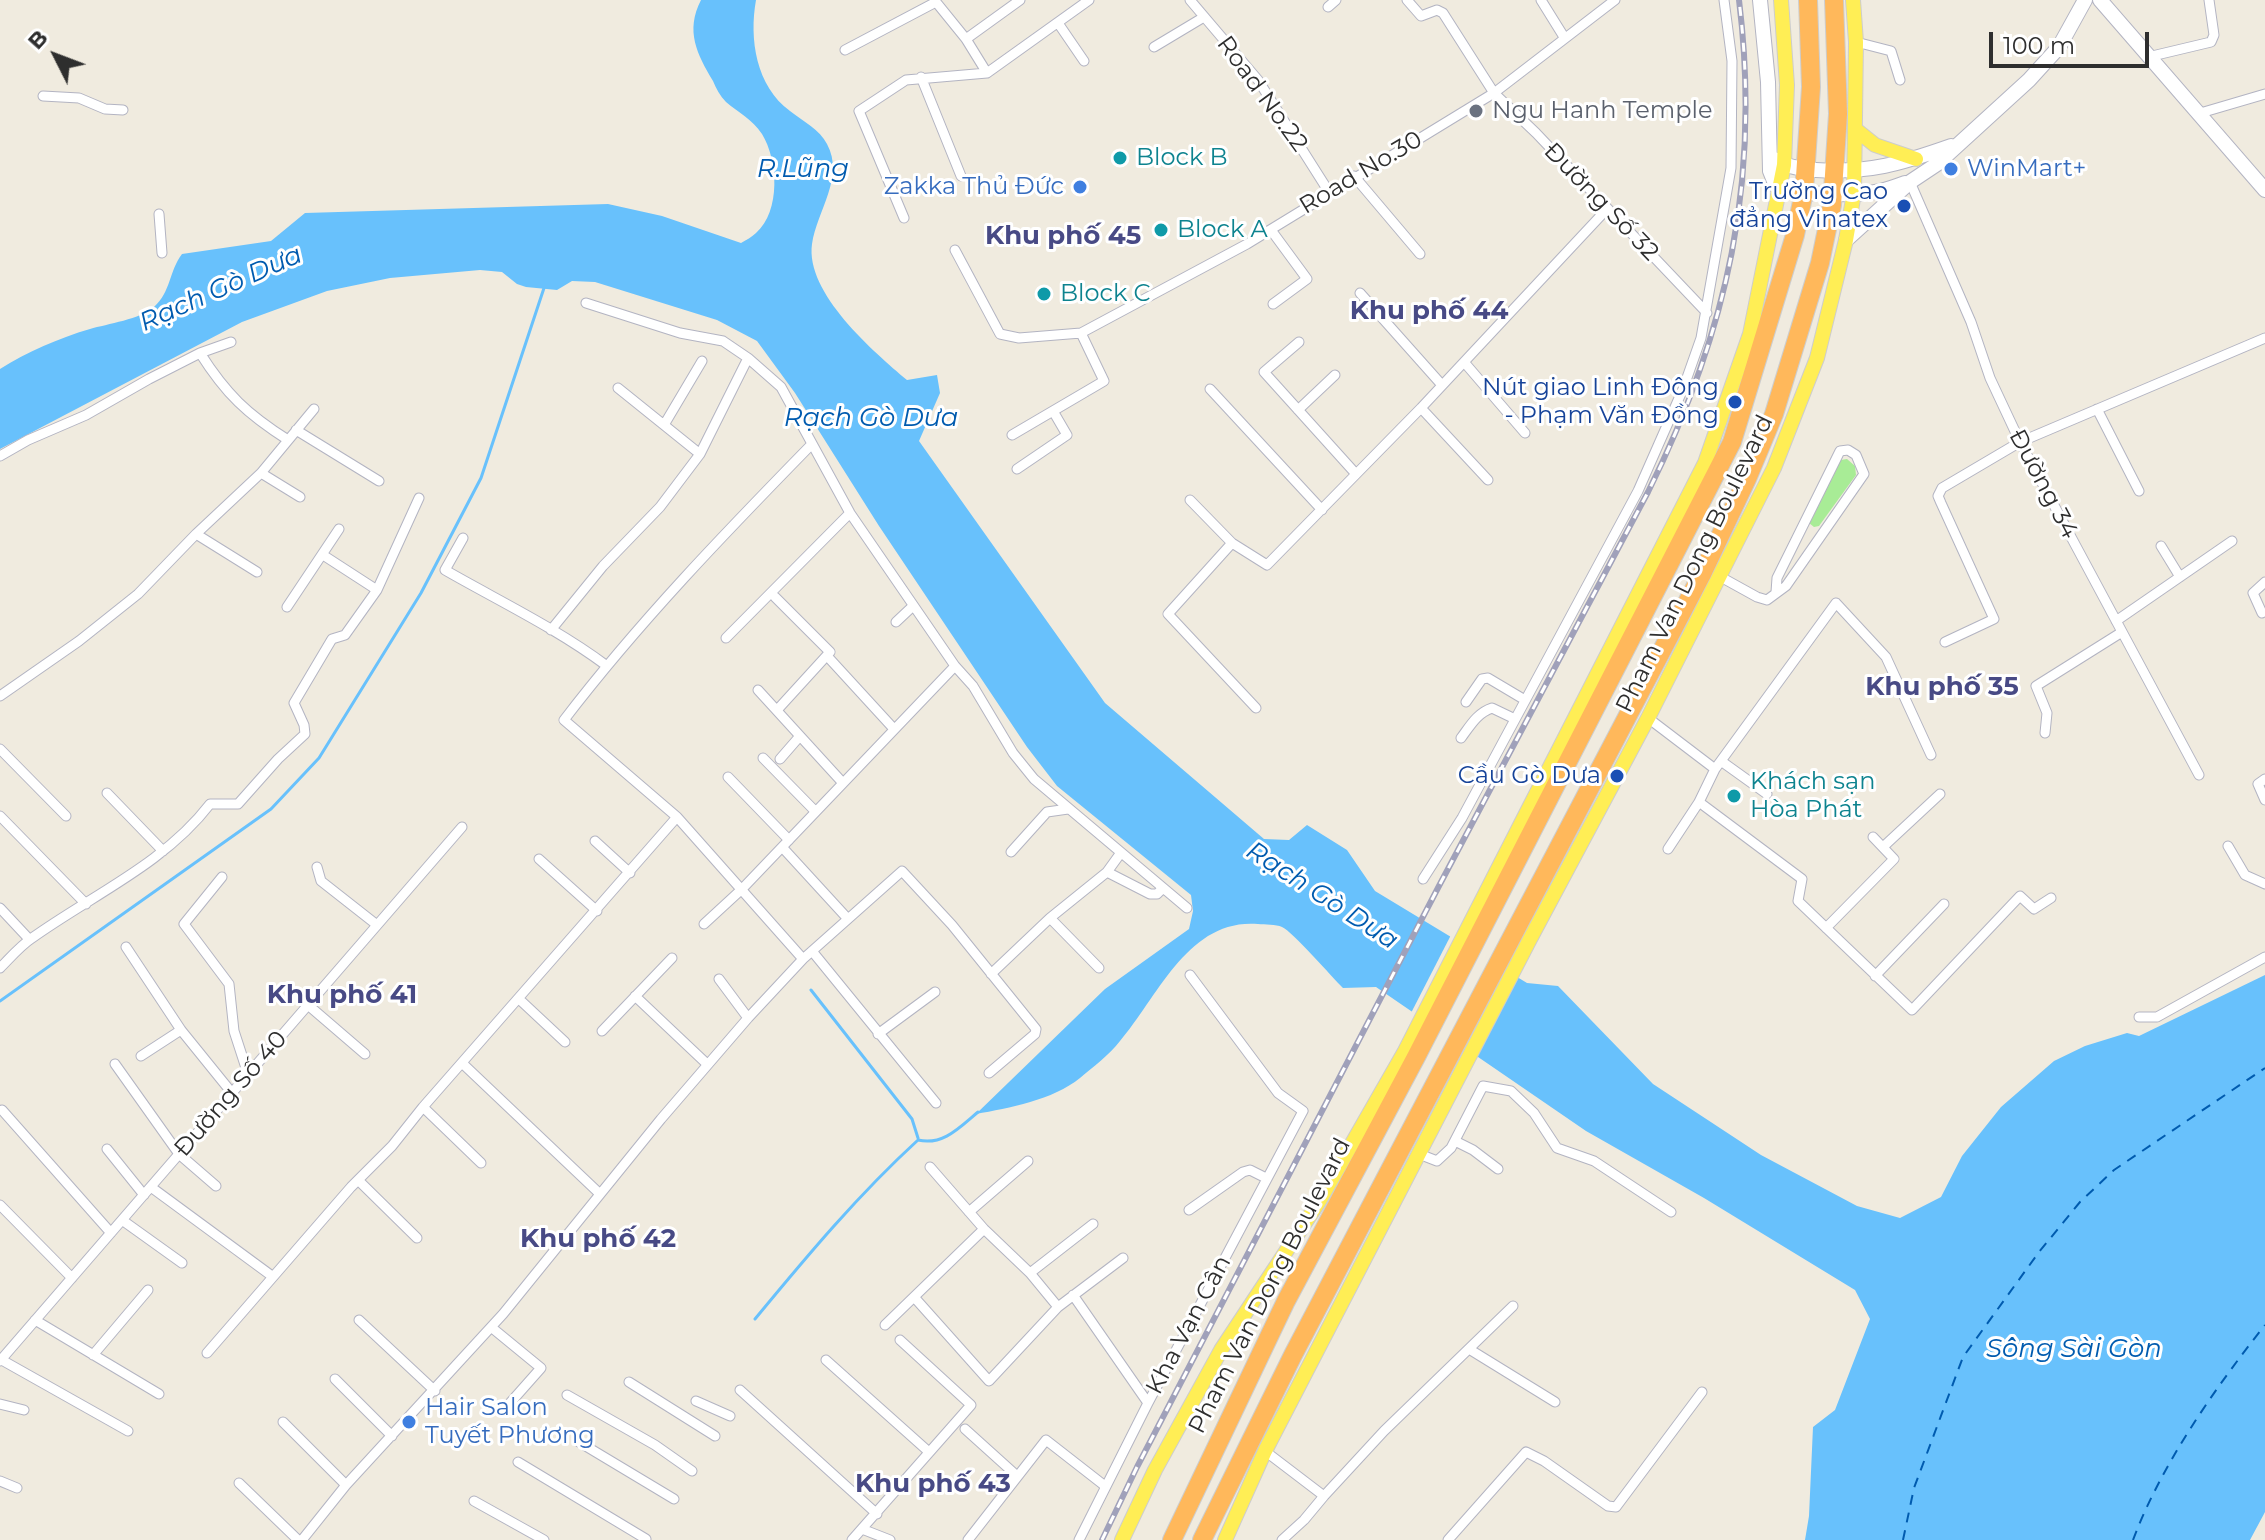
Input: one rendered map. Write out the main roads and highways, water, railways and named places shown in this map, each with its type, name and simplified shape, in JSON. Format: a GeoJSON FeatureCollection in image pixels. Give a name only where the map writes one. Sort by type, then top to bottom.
{"type":"FeatureCollection","features":[{"type":"Feature","properties":{"kind":"highway","name":"Pham Van Dong Boulevard"},"geometry":{"type":"LineString","coordinates":[[1482,914],[1732,442],[1795,235],[1804,192],[1811,87],[1808,0]]}},
{"type":"Feature","properties":{"kind":"highway","name":"Pham Van Dong Boulevard"},"geometry":{"type":"LineString","coordinates":[[1523,935],[1556,852],[1703,572],[1774,414],[1820,263],[1833,193],[1845,172],[1838,114],[1834,0]]}},
{"type":"Feature","properties":{"kind":"highway"},"geometry":{"type":"LineString","coordinates":[[1838,114],[1855,129]]}},
{"type":"Feature","properties":{"kind":"highway"},"geometry":{"type":"LineString","coordinates":[[1411,1054],[1482,914]]}},
{"type":"Feature","properties":{"kind":"highway"},"geometry":{"type":"LineString","coordinates":[[1202,1540],[1293,1355],[1451,1075],[1523,935]]}},
{"type":"Feature","properties":{"kind":"highway","name":"Pham Van Dong Boulevard"},"geometry":{"type":"LineString","coordinates":[[1172,1540],[1279,1315],[1401,1084],[1411,1054]]}},
{"type":"Feature","properties":{"kind":"main road"},"geometry":{"type":"LineString","coordinates":[[1760,0],[1768,82],[1772,230]]}},
{"type":"Feature","properties":{"kind":"main road","name":"Pham Van Dong Boulevard"},"geometry":{"type":"LineString","coordinates":[[1482,914],[1705,463],[1750,334],[1784,165],[1787,85],[1781,0]]}},
{"type":"Feature","properties":{"kind":"main road","name":"Pham Van Dong Boulevard"},"geometry":{"type":"LineString","coordinates":[[1523,935],[1648,718],[1774,468],[1821,343],[1854,193],[1845,172],[1855,129],[1853,0]]}},
{"type":"Feature","properties":{"kind":"main road"},"geometry":{"type":"LineString","coordinates":[[1820,263],[1910,182],[1937,164],[2029,80],[2059,47],[2085,0]]}},
{"type":"Feature","properties":{"kind":"main road"},"geometry":{"type":"LineString","coordinates":[[2100,0],[2265,190]]}},
{"type":"Feature","properties":{"kind":"main road"},"geometry":{"type":"LineString","coordinates":[[1855,129],[1875,145],[1916,159]]}},
{"type":"Feature","properties":{"kind":"main road"},"geometry":{"type":"LineString","coordinates":[[1770,152],[1784,165],[1845,172],[1916,159],[1955,145]]}},
{"type":"Feature","properties":{"kind":"main road"},"geometry":{"type":"LineString","coordinates":[[1770,171],[1773,182],[1780,189],[1804,192],[1878,192],[1910,182]]}},
{"type":"Feature","properties":{"kind":"main road"},"geometry":{"type":"LineString","coordinates":[[1753,466],[1774,468]]}},
{"type":"Feature","properties":{"kind":"main road"},"geometry":{"type":"LineString","coordinates":[[1360,1131],[1411,1054]]}},
{"type":"Feature","properties":{"kind":"main road"},"geometry":{"type":"LineString","coordinates":[[1225,1540],[1265,1451],[1419,1154],[1451,1075]]}},
{"type":"Feature","properties":{"kind":"main road"},"geometry":{"type":"LineString","coordinates":[[1360,1131],[1401,1084]]}},
{"type":"Feature","properties":{"kind":"main road","name":"Pham Van Dong Boulevard"},"geometry":{"type":"LineString","coordinates":[[1122,1540],[1155,1470],[1221,1350],[1318,1203],[1360,1131]]}},
{"type":"Feature","properties":{"kind":"water"},"geometry":{"type":"Polygon","coordinates":[[[701,0],[756,0],[755,46],[762,75],[778,101],[820,134],[832,156],[831,181],[812,244],[813,263],[819,282],[844,320],[907,380],[937,375],[940,393],[919,441],[1105,703],[1264,839],[1289,840],[1307,825],[1347,850],[1375,891],[1527,983],[1558,986],[1653,1084],[1761,1155],[1857,1206],[1900,1218],[1941,1197],[1962,1156],[2001,1107],[2054,1061],[2085,1046],[2127,1033],[2139,1036],[2265,975],[2265,1512],[2250,1540],[1805,1540],[1813,1427],[1835,1410],[1870,1319],[1855,1290],[1586,1131],[1376,987],[1343,988],[1280,926],[1234,926],[1212,934],[1177,964],[1116,1046],[1080,1078],[1044,1097],[976,1114],[1105,989],[1189,929],[1193,911],[1191,895],[1057,786],[1027,747],[879,526],[795,393],[757,341],[717,320],[595,282],[572,281],[557,290],[526,287],[502,272],[480,270],[390,278],[327,291],[242,322],[0,449],[0,369],[55,341],[148,311],[164,295],[182,254],[271,241],[305,213],[608,204],[662,216],[741,243],[749,238],[770,212],[774,171],[762,134],[750,120],[724,100],[702,61],[694,32],[696,11],[701,0]]]}},
{"type":"Feature","properties":{"kind":"waterway"},"geometry":{"type":"LineString","coordinates":[[0,1001],[271,809],[319,758],[421,593],[481,478],[544,288]]}},
{"type":"Feature","properties":{"kind":"waterway"},"geometry":{"type":"LineString","coordinates":[[811,990],[912,1119],[918,1138]]}},
{"type":"Feature","properties":{"kind":"waterway"},"geometry":{"type":"LineString","coordinates":[[755,1319],[854,1204],[918,1140],[943,1138],[978,1112]]}},
{"type":"Feature","properties":{"kind":"railway"},"geometry":{"type":"LineString","coordinates":[[1102,1540],[1440,884],[1648,492],[1676,432],[1718,313],[1732,253],[1741,192],[1745,66],[1739,0]]}},
{"type":"Feature","properties":{"kind":"place","name":"Ngu Hanh Temple"},"geometry":{"type":"Point","coordinates":[1476,111]}},
{"type":"Feature","properties":{"kind":"place","name":"Block B"},"geometry":{"type":"Point","coordinates":[1120,158]}},
{"type":"Feature","properties":{"kind":"place","name":"WinMart+"},"geometry":{"type":"Point","coordinates":[1951,169]}},
{"type":"Feature","properties":{"kind":"place","name":"Zakka Thủ Đức"},"geometry":{"type":"Point","coordinates":[1080,187]}},
{"type":"Feature","properties":{"kind":"place","name":"Trường Cao đẳng Vinatex"},"geometry":{"type":"Point","coordinates":[1904,206]}},
{"type":"Feature","properties":{"kind":"place","name":"Block A"},"geometry":{"type":"Point","coordinates":[1161,230]}},
{"type":"Feature","properties":{"kind":"place","name":"Block C"},"geometry":{"type":"Point","coordinates":[1044,294]}},
{"type":"Feature","properties":{"kind":"place","name":"Nút giao Linh Đông - Phạm Văn Đồng"},"geometry":{"type":"Point","coordinates":[1735,402]}},
{"type":"Feature","properties":{"kind":"place","name":"Cầu Gò Dưa"},"geometry":{"type":"Point","coordinates":[1617,776]}},
{"type":"Feature","properties":{"kind":"place","name":"Khách sạn Hòa Phát"},"geometry":{"type":"Point","coordinates":[1734,796]}},
{"type":"Feature","properties":{"kind":"place","name":"Hair Salon Tuyết Phương"},"geometry":{"type":"Point","coordinates":[409,1422]}},
{"type":"Feature","properties":{"kind":"district","name":"Khu phố 45"},"geometry":{"type":"Point","coordinates":[1063,236]}},
{"type":"Feature","properties":{"kind":"district","name":"Khu phố 44"},"geometry":{"type":"Point","coordinates":[1429,311]}},
{"type":"Feature","properties":{"kind":"district","name":"Khu phố 35"},"geometry":{"type":"Point","coordinates":[1942,687]}},
{"type":"Feature","properties":{"kind":"district","name":"Khu phố 41"},"geometry":{"type":"Point","coordinates":[342,995]}},
{"type":"Feature","properties":{"kind":"district","name":"Khu phố 42"},"geometry":{"type":"Point","coordinates":[598,1239]}},
{"type":"Feature","properties":{"kind":"district","name":"Khu phố 43"},"geometry":{"type":"Point","coordinates":[933,1484]}},
{"type":"Feature","properties":{"kind":"water label","name":"R.Lũng"},"geometry":{"type":"Point","coordinates":[803,169]}},
{"type":"Feature","properties":{"kind":"water label","name":"Rạch Gò Dưa"},"geometry":{"type":"Point","coordinates":[221,289]}},
{"type":"Feature","properties":{"kind":"water label","name":"Rạch Gò Dưa"},"geometry":{"type":"Point","coordinates":[871,418]}},
{"type":"Feature","properties":{"kind":"water label","name":"Rạch Gò Dưa"},"geometry":{"type":"Point","coordinates":[1322,896]}},
{"type":"Feature","properties":{"kind":"water label","name":"Sông Sài Gòn"},"geometry":{"type":"Point","coordinates":[2074,1349]}}]}
